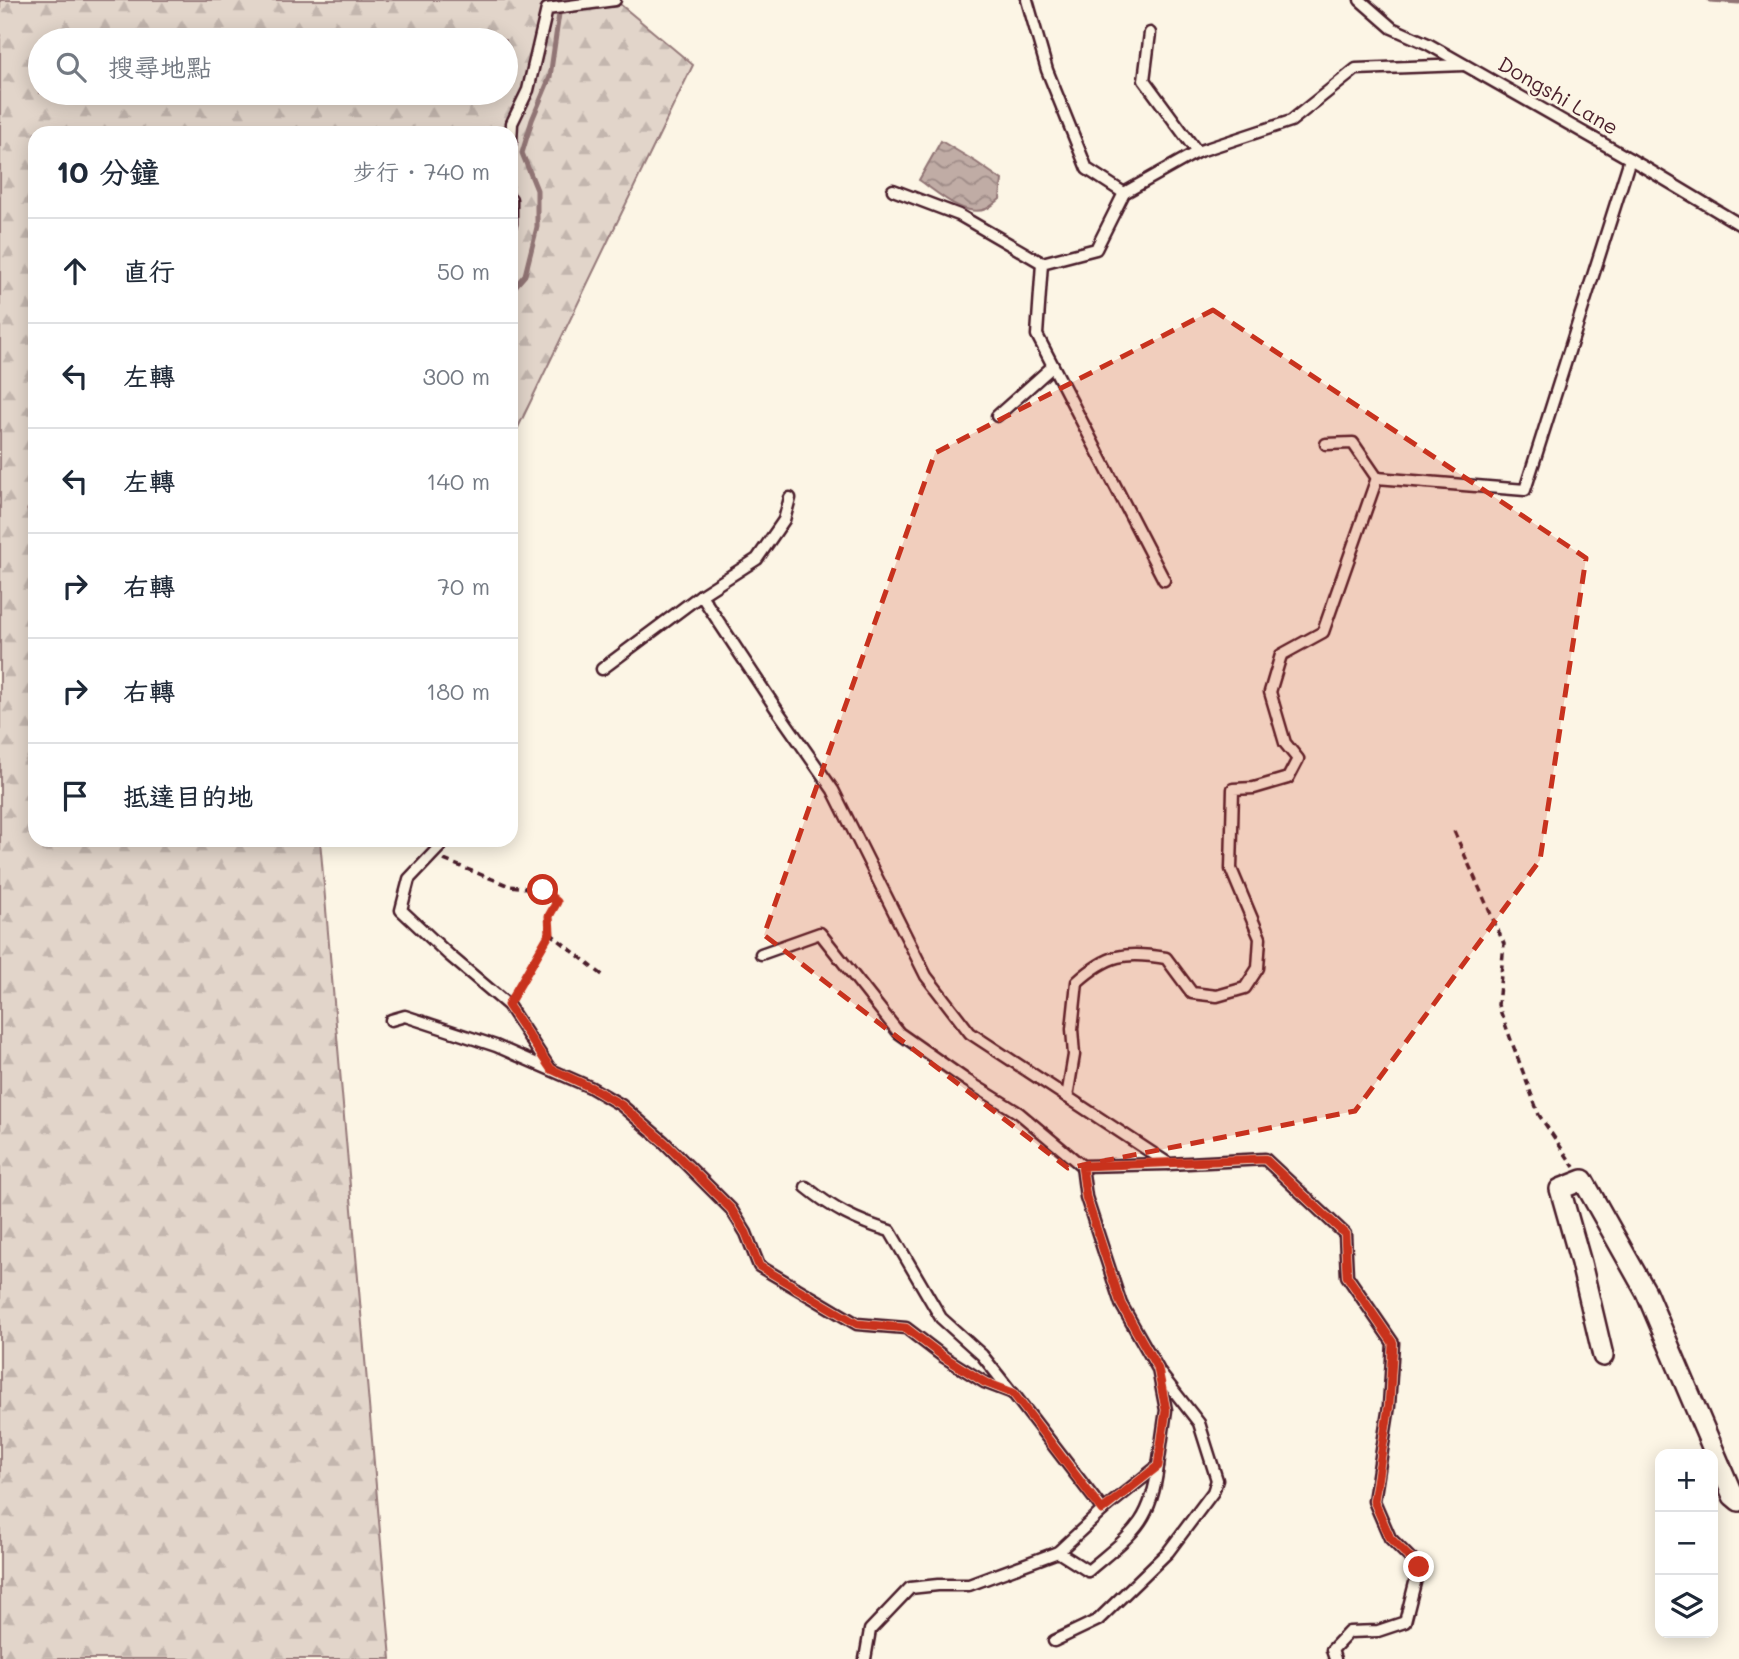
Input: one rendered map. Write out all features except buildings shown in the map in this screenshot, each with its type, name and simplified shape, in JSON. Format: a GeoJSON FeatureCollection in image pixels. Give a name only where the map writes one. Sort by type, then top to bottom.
{"type":"FeatureCollection","features":[{"type":"Feature","properties":{"kind":"street"},"geometry":{"type":"LineString","coordinates":[[1603,1356],[1560,1189],[1583,1180],[1646,1292],[1733,1496],[1739,1501]]}},
{"type":"Feature","properties":{"kind":"lane"},"geometry":{"type":"LineString","coordinates":[[512,126],[528,90],[547,9],[615,0]]}},
{"type":"Feature","properties":{"kind":"lane"},"geometry":{"type":"LineString","coordinates":[[1027,0],[1047,70],[1087,169],[1124,193]]}},
{"type":"Feature","properties":{"kind":"lane","name":"Dongshi Lane"},"geometry":{"type":"LineString","coordinates":[[1360,0],[1392,27],[1428,44],[1739,224]]}},
{"type":"Feature","properties":{"kind":"lane"},"geometry":{"type":"LineString","coordinates":[[1150,33],[1144,79],[1197,152]]}},
{"type":"Feature","properties":{"kind":"lane"},"geometry":{"type":"LineString","coordinates":[[893,190],[959,215],[1042,263],[1096,249],[1124,193],[1197,152],[1291,121],[1356,69],[1464,65]]}},
{"type":"Feature","properties":{"kind":"lane"},"geometry":{"type":"LineString","coordinates":[[1377,478],[1525,490],[1630,159]]}},
{"type":"Feature","properties":{"kind":"lane"},"geometry":{"type":"LineString","coordinates":[[1042,263],[1037,335],[1164,580]]}},
{"type":"Feature","properties":{"kind":"lane"},"geometry":{"type":"LineString","coordinates":[[997,416],[1053,366]]}},
{"type":"Feature","properties":{"kind":"lane"},"geometry":{"type":"LineString","coordinates":[[1326,444],[1353,443],[1377,478]]}},
{"type":"Feature","properties":{"kind":"lane"},"geometry":{"type":"LineString","coordinates":[[1067,1097],[1073,1055],[1072,1029],[1077,982],[1097,964],[1135,953],[1166,958],[1192,993],[1217,996],[1245,988],[1258,968],[1260,938],[1231,869],[1233,789],[1254,788],[1288,778],[1298,759],[1284,743],[1270,692],[1281,655],[1323,632],[1377,478]]}},
{"type":"Feature","properties":{"kind":"lane"},"geometry":{"type":"LineString","coordinates":[[602,669],[701,595],[757,559],[784,520],[790,498]]}},
{"type":"Feature","properties":{"kind":"lane"},"geometry":{"type":"LineString","coordinates":[[701,595],[776,710],[833,790],[926,976],[970,1032],[1169,1164]]}},
{"type":"Feature","properties":{"kind":"lane"},"geometry":{"type":"LineString","coordinates":[[438,847],[410,879],[401,910],[449,956],[508,1005],[551,1069]]}},
{"type":"Feature","properties":{"kind":"lane"},"geometry":{"type":"LineString","coordinates":[[761,954],[820,933],[899,1033],[966,1080],[1020,1113],[1082,1166],[1265,1159],[1345,1234],[1347,1276],[1393,1343],[1389,1406],[1374,1501],[1390,1538],[1419,1567],[1405,1622],[1378,1631],[1349,1632],[1332,1650],[1335,1659]]}},
{"type":"Feature","properties":{"kind":"lane"},"geometry":{"type":"LineString","coordinates":[[391,1020],[405,1016],[496,1046],[590,1087],[621,1105],[664,1142],[731,1209],[746,1233],[759,1266],[857,1324],[906,1328],[944,1357],[984,1382],[1013,1393]]}},
{"type":"Feature","properties":{"kind":"lane"},"geometry":{"type":"LineString","coordinates":[[1054,1641],[1098,1620],[1168,1552],[1213,1492],[1217,1480],[1199,1423],[1158,1369],[1121,1304],[1086,1197],[1082,1166]]}},
{"type":"Feature","properties":{"kind":"lane"},"geometry":{"type":"LineString","coordinates":[[806,1186],[830,1207],[866,1224],[890,1231],[941,1318],[982,1355],[1102,1510]]}},
{"type":"Feature","properties":{"kind":"lane"},"geometry":{"type":"LineString","coordinates":[[1058,1552],[1088,1571],[1138,1528],[1154,1494],[1166,1410],[1158,1369]]}},
{"type":"Feature","properties":{"kind":"lane"},"geometry":{"type":"LineString","coordinates":[[865,1659],[870,1630],[910,1588],[969,1585],[1058,1552],[1102,1510],[1158,1466]]}},
{"type":"Feature","properties":{"kind":"path"},"geometry":{"type":"LineString","coordinates":[[1454,831],[1504,944],[1498,1004],[1539,1115],[1583,1180]]}},
{"type":"Feature","properties":{"kind":"path"},"geometry":{"type":"LineString","coordinates":[[432,853],[456,866],[510,886],[543,890],[557,902],[549,916],[550,933],[508,1005]]}},
{"type":"Feature","properties":{"kind":"path"},"geometry":{"type":"LineString","coordinates":[[550,933],[606,978]]}},
{"type":"Feature","properties":{"kind":"highlighted area"},"geometry":{"type":"Polygon","coordinates":[[[1213,310],[1586,558],[1540,860],[1355,1111],[1068,1168],[764,935],[935,453],[1213,310]]]}},
{"type":"Feature","properties":{"kind":"green space"},"geometry":{"type":"Polygon","coordinates":[[[0,0],[615,0],[693,65],[518,428],[518,126],[28,126],[28,847],[321,847],[391,1659],[0,1659],[0,0]]]}},
{"type":"Feature","properties":{"kind":"water"},"geometry":{"type":"Polygon","coordinates":[[[941,141],[1002,180],[1000,199],[986,209],[969,210],[951,202],[919,180],[941,141]]]}},
{"type":"Feature","properties":{"kind":"waterway"},"geometry":{"type":"LineString","coordinates":[[518,283],[525,275],[537,227],[537,190],[522,153],[550,77],[561,0]]}},
{"type":"Feature","properties":{"kind":"waterway"},"geometry":{"type":"LineString","coordinates":[[1710,0],[1739,2]]}},
{"type":"Feature","properties":{"kind":"route"},"geometry":{"type":"LineString","coordinates":[[543,890],[557,902],[549,916],[550,933],[508,1005],[551,1069],[621,1105],[664,1142],[731,1209],[746,1233],[759,1266],[857,1324],[906,1328],[944,1357],[984,1382],[1013,1393],[1102,1510],[1158,1466],[1166,1410],[1158,1369],[1121,1304],[1086,1197],[1082,1166],[1265,1159],[1345,1234],[1347,1276],[1393,1343],[1389,1406],[1374,1501],[1390,1538],[1419,1567]]}}]}
